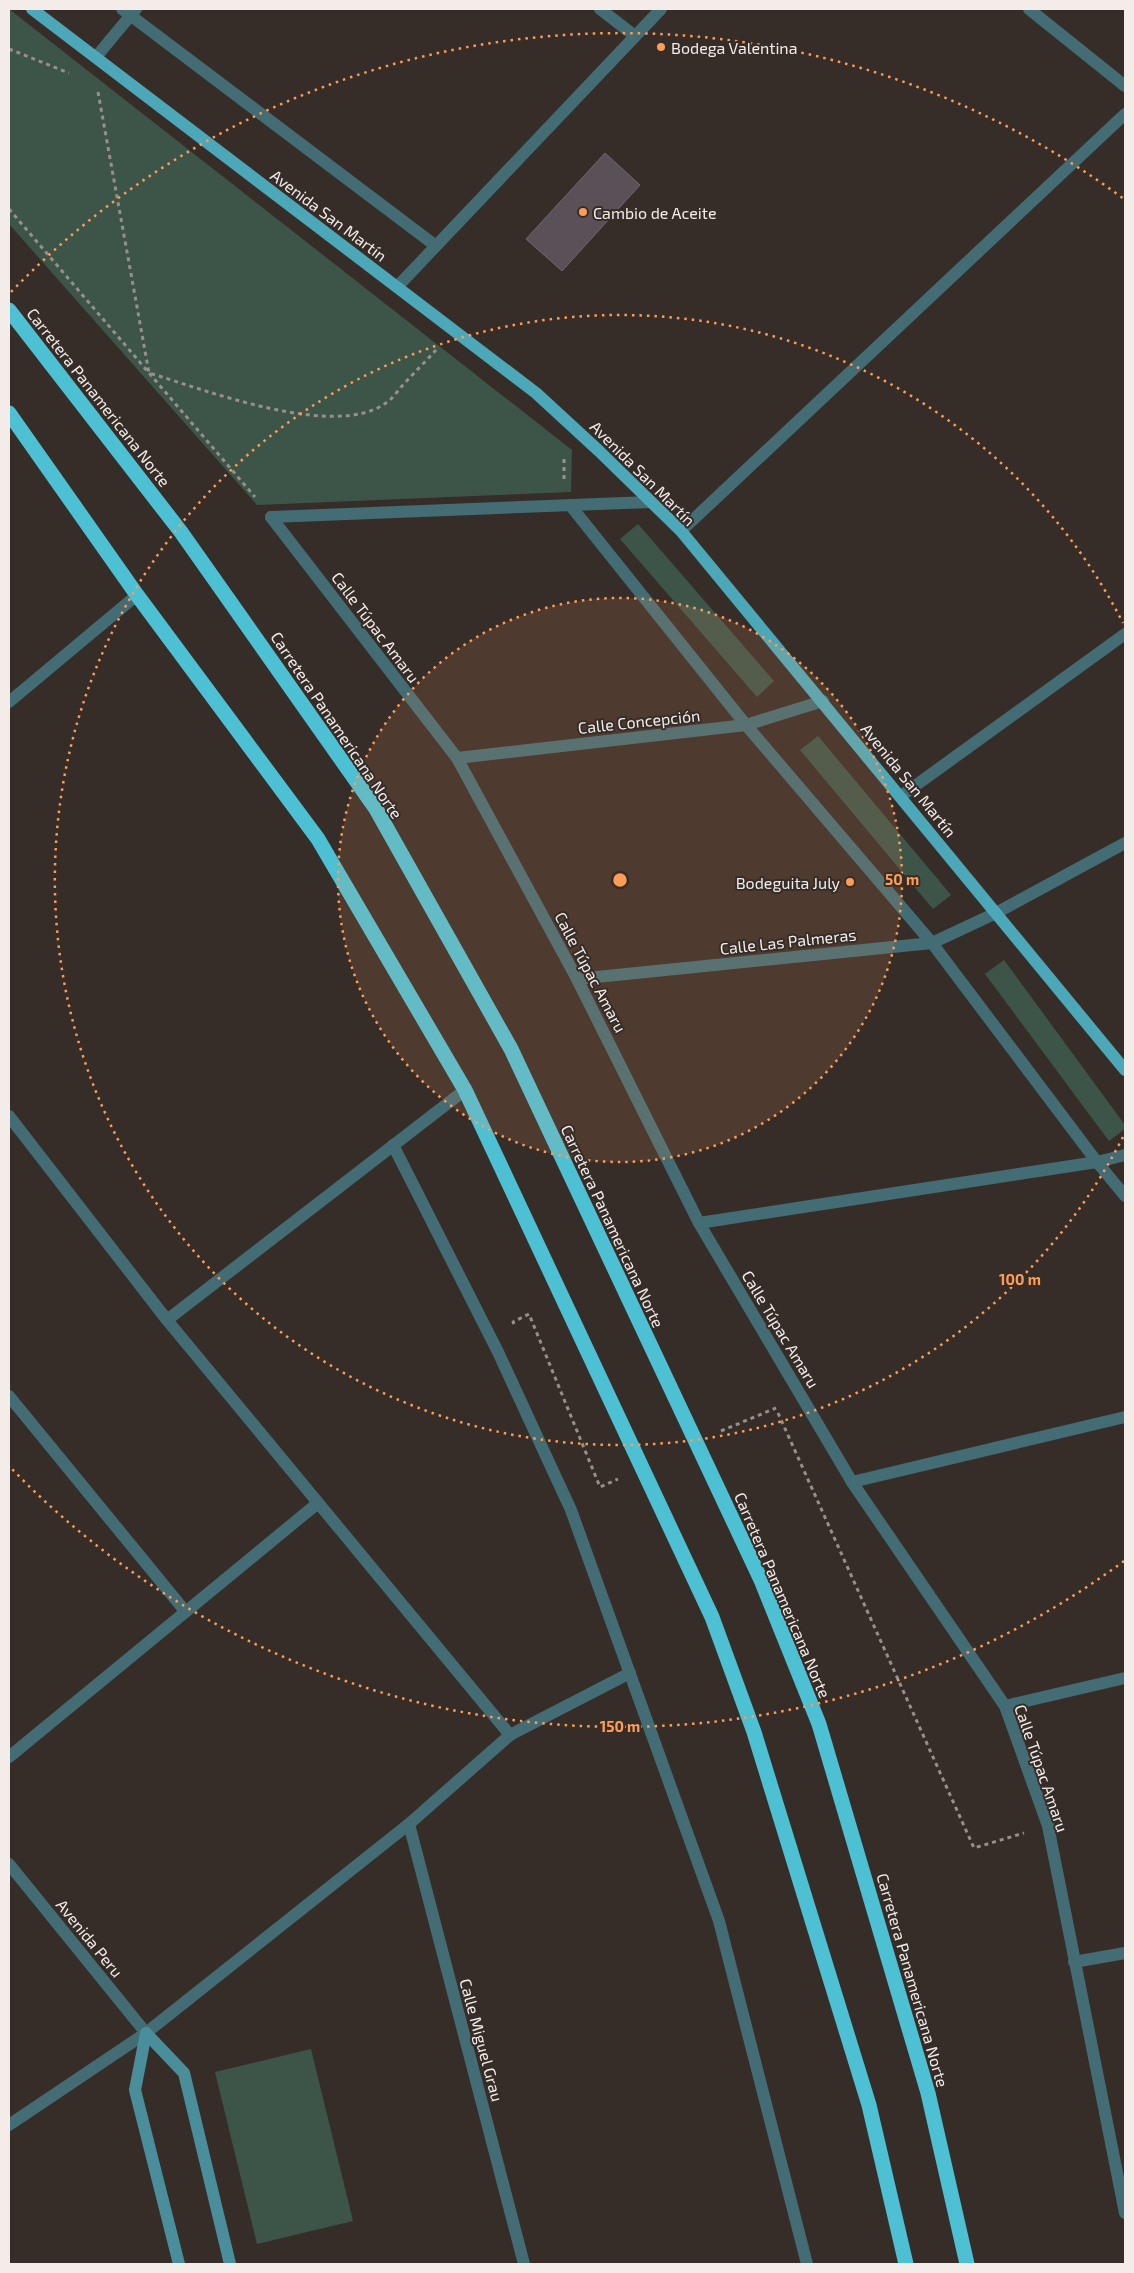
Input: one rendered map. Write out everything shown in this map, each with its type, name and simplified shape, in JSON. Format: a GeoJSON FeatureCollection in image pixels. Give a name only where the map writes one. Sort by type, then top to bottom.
{"type":"FeatureCollection","features":[{"type":"Feature","properties":{"kind":"highway","name":"Carretera Panamericana Norte"},"geometry":{"type":"LineString","coordinates":[[9,310],[181,532],[376,809],[510,1049],[761,1580],[819,1724],[928,2093],[967,2264]]}},
{"type":"Feature","properties":{"kind":"highway"},"geometry":{"type":"LineString","coordinates":[[9,413],[137,594],[318,839],[464,1090],[712,1617],[754,1732],[869,2105],[906,2264]]}},
{"type":"Feature","properties":{"kind":"main road","name":"Avenida San Martín"},"geometry":{"type":"LineString","coordinates":[[32,9],[536,393],[599,451],[681,531],[1125,1070]]}},
{"type":"Feature","properties":{"kind":"street"},"geometry":{"type":"LineString","coordinates":[[600,9],[635,36]]}},
{"type":"Feature","properties":{"kind":"street"},"geometry":{"type":"LineString","coordinates":[[397,287],[661,9]]}},
{"type":"Feature","properties":{"kind":"street"},"geometry":{"type":"LineString","coordinates":[[1029,9],[1125,86]]}},
{"type":"Feature","properties":{"kind":"street"},"geometry":{"type":"LineString","coordinates":[[96,57],[130,11],[436,246]]}},
{"type":"Feature","properties":{"kind":"street"},"geometry":{"type":"LineString","coordinates":[[681,531],[1125,114]]}},
{"type":"Feature","properties":{"kind":"street"},"geometry":{"type":"LineString","coordinates":[[570,505],[650,502]]}},
{"type":"Feature","properties":{"kind":"street"},"geometry":{"type":"LineString","coordinates":[[570,505],[746,725],[932,943],[1097,1162],[1125,1196]]}},
{"type":"Feature","properties":{"kind":"street","name":"Calle Túpac Amaru"},"geometry":{"type":"LineString","coordinates":[[570,505],[272,517],[457,758],[577,979],[699,1223],[852,1482],[1005,1706],[1048,1826],[1125,2212]]}},
{"type":"Feature","properties":{"kind":"street"},"geometry":{"type":"LineString","coordinates":[[9,702],[137,594]]}},
{"type":"Feature","properties":{"kind":"street"},"geometry":{"type":"LineString","coordinates":[[900,796],[1125,634]]}},
{"type":"Feature","properties":{"kind":"street","name":"Calle Concepción"},"geometry":{"type":"LineString","coordinates":[[457,758],[746,725],[823,702]]}},
{"type":"Feature","properties":{"kind":"street","name":"Calle Las Palmeras"},"geometry":{"type":"LineString","coordinates":[[577,979],[932,943],[996,913],[1125,843]]}},
{"type":"Feature","properties":{"kind":"street"},"geometry":{"type":"LineString","coordinates":[[167,1320],[464,1090]]}},
{"type":"Feature","properties":{"kind":"street"},"geometry":{"type":"LineString","coordinates":[[9,1116],[167,1320],[510,1735]]}},
{"type":"Feature","properties":{"kind":"street"},"geometry":{"type":"LineString","coordinates":[[393,1145],[498,1352],[571,1510],[719,1921],[807,2264]]}},
{"type":"Feature","properties":{"kind":"street"},"geometry":{"type":"LineString","coordinates":[[699,1223],[1097,1162],[1125,1155]]}},
{"type":"Feature","properties":{"kind":"street"},"geometry":{"type":"LineString","coordinates":[[9,1396],[185,1612]]}},
{"type":"Feature","properties":{"kind":"street"},"geometry":{"type":"LineString","coordinates":[[852,1482],[1125,1417]]}},
{"type":"Feature","properties":{"kind":"street"},"geometry":{"type":"LineString","coordinates":[[9,1757],[318,1503]]}},
{"type":"Feature","properties":{"kind":"street"},"geometry":{"type":"LineString","coordinates":[[9,2125],[146,2033],[409,1824],[510,1735],[630,1673]]}},
{"type":"Feature","properties":{"kind":"street"},"geometry":{"type":"LineString","coordinates":[[1005,1706],[1125,1678]]}},
{"type":"Feature","properties":{"kind":"street","name":"Calle Miguel Grau"},"geometry":{"type":"LineString","coordinates":[[409,1824],[524,2264]]}},
{"type":"Feature","properties":{"kind":"street","name":"Avenida Peru"},"geometry":{"type":"LineString","coordinates":[[9,1864],[146,2033]]}},
{"type":"Feature","properties":{"kind":"street"},"geometry":{"type":"LineString","coordinates":[[1074,1962],[1125,1953]]}},
{"type":"Feature","properties":{"kind":"street"},"geometry":{"type":"LineString","coordinates":[[146,2033],[135,2090],[180,2264]]}},
{"type":"Feature","properties":{"kind":"street"},"geometry":{"type":"LineString","coordinates":[[146,2033],[184,2072],[230,2264]]}},
{"type":"Feature","properties":{"kind":"path"},"geometry":{"type":"LineString","coordinates":[[9,49],[70,73]]}},
{"type":"Feature","properties":{"kind":"path"},"geometry":{"type":"LineString","coordinates":[[96,83],[149,373]]}},
{"type":"Feature","properties":{"kind":"path"},"geometry":{"type":"LineString","coordinates":[[9,209],[257,500]]}},
{"type":"Feature","properties":{"kind":"path"},"geometry":{"type":"LineString","coordinates":[[149,373],[260,406],[307,416],[342,416],[364,413],[387,403],[453,330]]}},
{"type":"Feature","properties":{"kind":"path"},"geometry":{"type":"LineString","coordinates":[[428,344],[444,356]]}},
{"type":"Feature","properties":{"kind":"path"},"geometry":{"type":"LineString","coordinates":[[564,450],[564,488]]}},
{"type":"Feature","properties":{"kind":"path"},"geometry":{"type":"LineString","coordinates":[[517,1331],[513,1322],[529,1314],[600,1487]]}},
{"type":"Feature","properties":{"kind":"path"},"geometry":{"type":"LineString","coordinates":[[775,1406],[974,1848],[1048,1826]]}},
{"type":"Feature","properties":{"kind":"green space"},"geometry":{"type":"Polygon","coordinates":[[[9,9],[572,450],[571,492],[257,505],[9,224],[9,9]]]}},
{"type":"Feature","properties":{"kind":"green space"},"geometry":{"type":"Polygon","coordinates":[[[638,524],[774,681],[757,697],[620,539],[638,524]]]}},
{"type":"Feature","properties":{"kind":"green space"},"geometry":{"type":"Polygon","coordinates":[[[818,736],[951,895],[933,909],[800,750],[818,736]]]}},
{"type":"Feature","properties":{"kind":"green space"},"geometry":{"type":"Polygon","coordinates":[[[1004,960],[1125,1125],[1125,1129],[1109,1141],[985,974],[1004,960]]]}},
{"type":"Feature","properties":{"kind":"green space"},"geometry":{"type":"Polygon","coordinates":[[[311,2049],[353,2221],[257,2244],[215,2072],[311,2049]]]}},
{"type":"Feature","properties":{"kind":"building","name":"Cambio de Aceite"},"geometry":{"type":"Polygon","coordinates":[[[605,153],[640,185],[562,271],[526,239],[605,153]]]}},
{"type":"Feature","properties":{"kind":"place","name":"Bodega Valentina"},"geometry":{"type":"Point","coordinates":[661,47]}},
{"type":"Feature","properties":{"kind":"place","name":"Cambio de Aceite"},"geometry":{"type":"Point","coordinates":[583,212]}},
{"type":"Feature","properties":{"kind":"place","name":"Bodeguita July"},"geometry":{"type":"Point","coordinates":[850,882]}}]}
